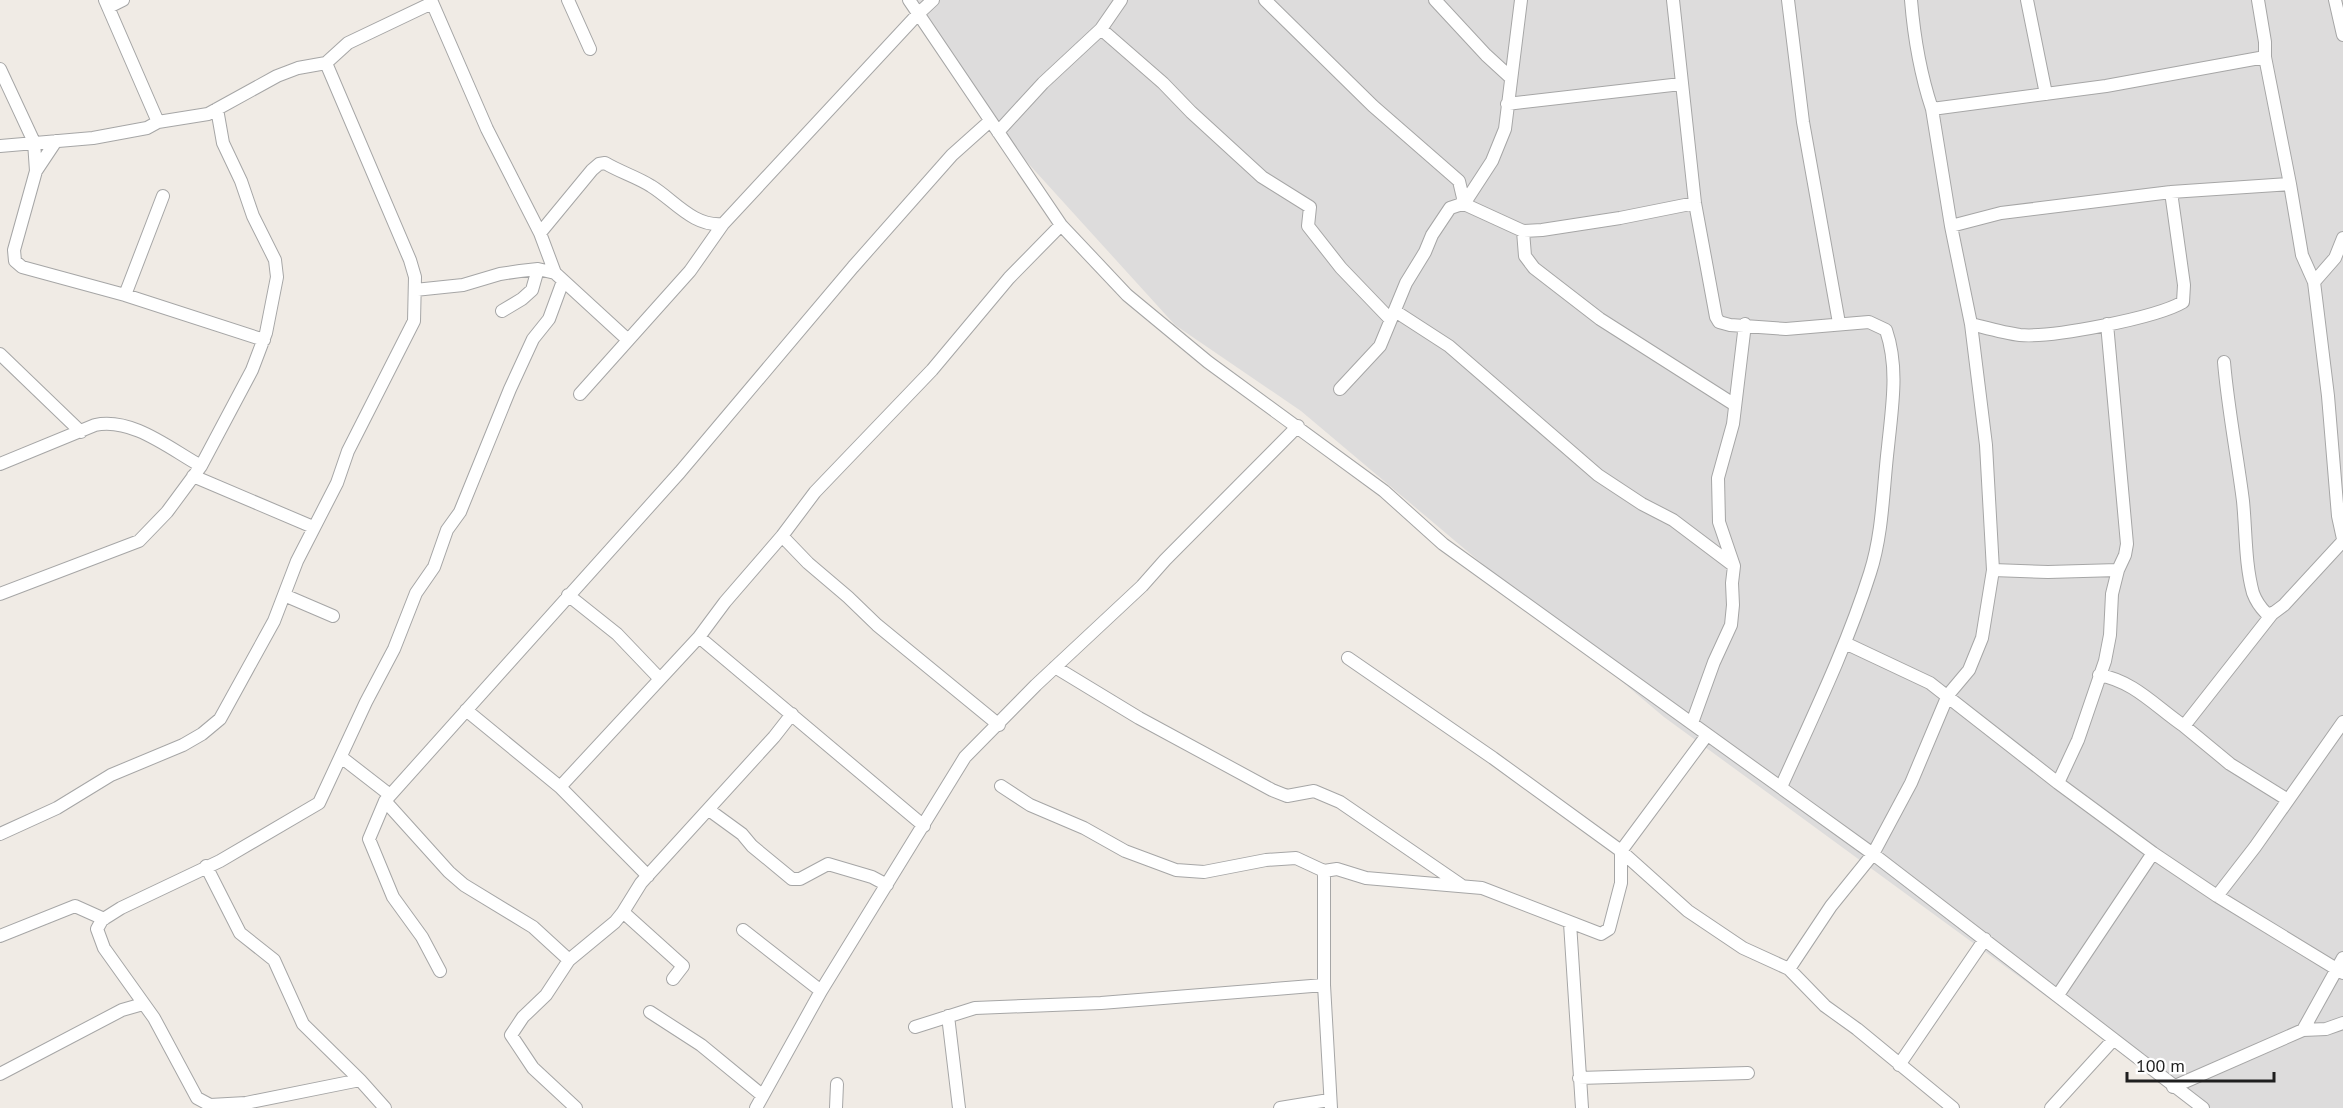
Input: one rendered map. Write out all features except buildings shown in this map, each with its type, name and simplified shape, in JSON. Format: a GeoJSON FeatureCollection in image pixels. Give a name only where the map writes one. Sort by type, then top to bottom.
{"type":"FeatureCollection","features":[{"type":"Feature","properties":{"kind":"street"},"geometry":{"type":"LineString","coordinates":[[123,0],[107,4],[158,122]]}},
{"type":"Feature","properties":{"kind":"street"},"geometry":{"type":"LineString","coordinates":[[568,0],[590,49]]}},
{"type":"Feature","properties":{"kind":"street"},"geometry":{"type":"LineString","coordinates":[[909,0],[1061,225],[1127,295],[1208,362],[1384,491],[1443,544],[1873,854],[2204,1108]]}},
{"type":"Feature","properties":{"kind":"street"},"geometry":{"type":"LineString","coordinates":[[580,394],[690,271],[723,224],[933,0]]}},
{"type":"Feature","properties":{"kind":"street"},"geometry":{"type":"LineString","coordinates":[[998,132],[1043,83],[1101,29],[1121,0]]}},
{"type":"Feature","properties":{"kind":"street"},"geometry":{"type":"LineString","coordinates":[[1265,0],[1373,106],[1459,181],[1463,198],[1462,204],[1450,208],[1432,235],[1425,252],[1406,283],[1380,346],[1340,389]]}},
{"type":"Feature","properties":{"kind":"street"},"geometry":{"type":"LineString","coordinates":[[1435,0],[1479,48],[1510,77]]}},
{"type":"Feature","properties":{"kind":"street"},"geometry":{"type":"LineString","coordinates":[[1464,204],[1497,149],[1504,129],[1521,0]]}},
{"type":"Feature","properties":{"kind":"street"},"geometry":{"type":"LineString","coordinates":[[1673,0],[1695,203],[1716,317],[1719,322],[1786,329],[1869,322],[1886,330],[1892,347],[1895,377],[1880,529],[1871,572],[1845,643],[1781,787]]}},
{"type":"Feature","properties":{"kind":"street"},"geometry":{"type":"LineString","coordinates":[[1788,0],[1803,122],[1839,323]]}},
{"type":"Feature","properties":{"kind":"street"},"geometry":{"type":"LineString","coordinates":[[1789,969],[1811,934],[1873,854],[1911,783],[1948,695],[1969,670],[1982,638],[1993,570],[1986,445],[1971,324],[1951,226],[1932,109],[1918,53],[1911,0]]}},
{"type":"Feature","properties":{"kind":"street"},"geometry":{"type":"LineString","coordinates":[[2027,0],[2046,94]]}},
{"type":"Feature","properties":{"kind":"street"},"geometry":{"type":"LineString","coordinates":[[2184,726],[2272,614],[2284,605],[2343,540],[2338,516],[2328,396],[2314,282],[2302,255],[2265,57],[2265,42],[2258,0]]}},
{"type":"Feature","properties":{"kind":"street"},"geometry":{"type":"LineString","coordinates":[[2335,0],[2343,35]]}},
{"type":"Feature","properties":{"kind":"street"},"geometry":{"type":"LineString","coordinates":[[0,146],[117,134],[147,128],[158,122],[208,114],[277,76],[326,63],[348,43],[432,1],[487,129],[540,233],[559,277],[549,319],[533,339],[460,512],[447,530],[434,567],[416,593],[394,649],[366,702],[319,803],[244,848],[121,908],[104,919],[97,929],[104,948],[154,1018],[197,1098],[210,1107],[246,1103],[360,1080]]}},
{"type":"Feature","properties":{"kind":"street"},"geometry":{"type":"LineString","coordinates":[[1101,29],[1163,83],[1262,177],[1310,207],[1308,226],[1341,268],[1392,315],[1449,346],[1598,475],[1642,504],[1673,520],[1734,566]]}},
{"type":"Feature","properties":{"kind":"street"},"geometry":{"type":"LineString","coordinates":[[1932,109],[2106,86],[2265,57]]}},
{"type":"Feature","properties":{"kind":"street"},"geometry":{"type":"LineString","coordinates":[[0,834],[57,808],[111,775],[183,745],[202,734],[220,719],[268,633],[313,527],[337,483],[364,416],[414,321],[415,277],[410,260],[326,63]]}},
{"type":"Feature","properties":{"kind":"street"},"geometry":{"type":"LineString","coordinates":[[0,69],[34,141],[36,171]]}},
{"type":"Feature","properties":{"kind":"street"},"geometry":{"type":"LineString","coordinates":[[1507,104],[1681,84]]}},
{"type":"Feature","properties":{"kind":"street"},"geometry":{"type":"LineString","coordinates":[[0,594],[139,541],[167,512],[197,471],[252,370],[264,340],[277,277],[274,260],[223,143],[217,109]]}},
{"type":"Feature","properties":{"kind":"street"},"geometry":{"type":"LineString","coordinates":[[440,971],[422,937],[393,897],[369,839],[388,798],[680,472],[853,267],[952,155],[990,121]]}},
{"type":"Feature","properties":{"kind":"street"},"geometry":{"type":"LineString","coordinates":[[56,141],[36,171],[14,250],[15,261],[22,267],[125,295],[264,340]]}},
{"type":"Feature","properties":{"kind":"street"},"geometry":{"type":"LineString","coordinates":[[540,233],[592,170],[599,164],[605,163],[651,186],[685,213],[716,225],[723,224]]}},
{"type":"Feature","properties":{"kind":"street"},"geometry":{"type":"LineString","coordinates":[[1951,226],[2001,213],[2171,192],[2290,184]]}},
{"type":"Feature","properties":{"kind":"street"},"geometry":{"type":"LineString","coordinates":[[1971,324],[2021,335],[2044,334],[2107,324],[2173,308],[2183,302],[2184,285],[2171,192]]}},
{"type":"Feature","properties":{"kind":"street"},"geometry":{"type":"LineString","coordinates":[[125,295],[163,196]]}},
{"type":"Feature","properties":{"kind":"street"},"geometry":{"type":"LineString","coordinates":[[1450,208],[1464,204],[1523,231],[1620,218],[1695,203]]}},
{"type":"Feature","properties":{"kind":"street"},"geometry":{"type":"LineString","coordinates":[[560,787],[699,637],[815,492],[932,370],[1009,278],[1061,225]]}},
{"type":"Feature","properties":{"kind":"street"},"geometry":{"type":"LineString","coordinates":[[1523,231],[1525,256],[1534,268],[1600,319],[1735,405]]}},
{"type":"Feature","properties":{"kind":"street"},"geometry":{"type":"LineString","coordinates":[[2314,282],[2339,258],[2343,238]]}},
{"type":"Feature","properties":{"kind":"street"},"geometry":{"type":"LineString","coordinates":[[415,290],[463,285],[500,274],[538,269],[559,277],[628,340]]}},
{"type":"Feature","properties":{"kind":"street"},"geometry":{"type":"LineString","coordinates":[[502,310],[522,299],[532,290],[538,269]]}},
{"type":"Feature","properties":{"kind":"street"},"geometry":{"type":"LineString","coordinates":[[1692,723],[1714,662],[1731,625],[1734,566],[1719,522],[1718,478],[1729,446],[1741,373],[1745,324]]}},
{"type":"Feature","properties":{"kind":"street"},"geometry":{"type":"LineString","coordinates":[[2058,783],[2078,740],[2098,675],[2105,661],[2110,635],[2112,594],[2127,544],[2107,324]]}},
{"type":"Feature","properties":{"kind":"street"},"geometry":{"type":"LineString","coordinates":[[0,354],[81,432]]}},
{"type":"Feature","properties":{"kind":"street"},"geometry":{"type":"LineString","coordinates":[[2224,362],[2249,569],[2254,595],[2258,603],[2266,612],[2272,614]]}},
{"type":"Feature","properties":{"kind":"street"},"geometry":{"type":"LineString","coordinates":[[0,464],[95,425],[108,422],[119,424],[148,435],[197,471],[313,527]]}},
{"type":"Feature","properties":{"kind":"street"},"geometry":{"type":"LineString","coordinates":[[756,1108],[821,991],[965,757],[1055,667],[1142,586],[1298,426]]}},
{"type":"Feature","properties":{"kind":"street"},"geometry":{"type":"LineString","coordinates":[[782,536],[808,564],[877,625],[999,724]]}},
{"type":"Feature","properties":{"kind":"street"},"geometry":{"type":"LineString","coordinates":[[1993,570],[2048,572],[2118,570]]}},
{"type":"Feature","properties":{"kind":"street"},"geometry":{"type":"LineString","coordinates":[[284,595],[333,616]]}},
{"type":"Feature","properties":{"kind":"street"},"geometry":{"type":"LineString","coordinates":[[568,595],[616,634],[660,679]]}},
{"type":"Feature","properties":{"kind":"street"},"geometry":{"type":"LineString","coordinates":[[699,637],[924,826]]}},
{"type":"Feature","properties":{"kind":"street"},"geometry":{"type":"LineString","coordinates":[[1845,643],[1930,683],[2058,783],[2153,853],[2217,896],[2341,967],[2304,1030]]}},
{"type":"Feature","properties":{"kind":"street"},"geometry":{"type":"LineString","coordinates":[[1348,658],[1493,758],[1621,851],[1688,911],[1743,948],[1789,969],[1818,1000],[1953,1108]]}},
{"type":"Feature","properties":{"kind":"street"},"geometry":{"type":"LineString","coordinates":[[1055,667],[1139,718],[1272,790],[1287,796],[1314,791],[1340,802],[1462,886]]}},
{"type":"Feature","properties":{"kind":"street"},"geometry":{"type":"LineString","coordinates":[[2098,675],[2116,678],[2128,684],[2230,764],[2288,800]]}},
{"type":"Feature","properties":{"kind":"street"},"geometry":{"type":"LineString","coordinates":[[466,710],[560,787],[648,876]]}},
{"type":"Feature","properties":{"kind":"street"},"geometry":{"type":"LineString","coordinates":[[576,1108],[533,1068],[511,1035],[523,1017],[546,995],[569,960],[609,927],[623,912],[641,883],[685,833],[709,810],[792,714]]}},
{"type":"Feature","properties":{"kind":"street"},"geometry":{"type":"LineString","coordinates":[[2217,896],[2343,722]]}},
{"type":"Feature","properties":{"kind":"street"},"geometry":{"type":"LineString","coordinates":[[1001,786],[1030,805],[1084,828],[1125,851],[1176,870],[1204,872],[1296,858],[1324,871],[1337,869],[1366,878],[1482,888],[1601,934],[1609,928],[1621,883],[1621,851],[1707,735]]}},
{"type":"Feature","properties":{"kind":"street"},"geometry":{"type":"LineString","coordinates":[[341,757],[388,798],[421,843],[456,878],[532,927],[569,960]]}},
{"type":"Feature","properties":{"kind":"street"},"geometry":{"type":"LineString","coordinates":[[709,810],[742,834],[752,846],[792,879],[800,879],[828,864],[872,877],[887,885]]}},
{"type":"Feature","properties":{"kind":"street"},"geometry":{"type":"LineString","coordinates":[[2058,994],[2153,853]]}},
{"type":"Feature","properties":{"kind":"street"},"geometry":{"type":"LineString","coordinates":[[206,866],[240,933],[274,960],[303,1024],[385,1108]]}},
{"type":"Feature","properties":{"kind":"street"},"geometry":{"type":"LineString","coordinates":[[1280,1108],[1330,1104],[1324,985],[1324,871]]}},
{"type":"Feature","properties":{"kind":"street"},"geometry":{"type":"LineString","coordinates":[[0,936],[75,906],[104,919]]}},
{"type":"Feature","properties":{"kind":"street"},"geometry":{"type":"LineString","coordinates":[[623,912],[683,966],[673,979]]}},
{"type":"Feature","properties":{"kind":"street"},"geometry":{"type":"LineString","coordinates":[[1570,923],[1582,1108]]}},
{"type":"Feature","properties":{"kind":"street"},"geometry":{"type":"LineString","coordinates":[[743,930],[821,991]]}},
{"type":"Feature","properties":{"kind":"street"},"geometry":{"type":"LineString","coordinates":[[1899,1065],[1985,939]]}},
{"type":"Feature","properties":{"kind":"street"},"geometry":{"type":"LineString","coordinates":[[915,1027],[975,1008],[1101,1003],[1324,985]]}},
{"type":"Feature","properties":{"kind":"street"},"geometry":{"type":"LineString","coordinates":[[0,1074],[12,1070],[122,1010],[143,1004]]}},
{"type":"Feature","properties":{"kind":"street"},"geometry":{"type":"LineString","coordinates":[[650,1012],[701,1045],[762,1095]]}},
{"type":"Feature","properties":{"kind":"street"},"geometry":{"type":"LineString","coordinates":[[948,1016],[959,1108]]}},
{"type":"Feature","properties":{"kind":"street"},"geometry":{"type":"LineString","coordinates":[[2174,1087],[2304,1030],[2326,1029],[2343,1023]]}},
{"type":"Feature","properties":{"kind":"street"},"geometry":{"type":"LineString","coordinates":[[2051,1108],[2113,1040]]}},
{"type":"Feature","properties":{"kind":"street"},"geometry":{"type":"LineString","coordinates":[[1579,1078],[1748,1072]]}},
{"type":"Feature","properties":{"kind":"street"},"geometry":{"type":"LineString","coordinates":[[836,1108],[837,1084]]}},
{"type":"Feature","properties":{"kind":"shaded area"},"geometry":{"type":"Polygon","coordinates":[[[910,0],[2343,0],[2343,1108],[2199,1108],[1664,717],[1301,411],[1175,325],[1007,140],[910,0]]]}}]}
